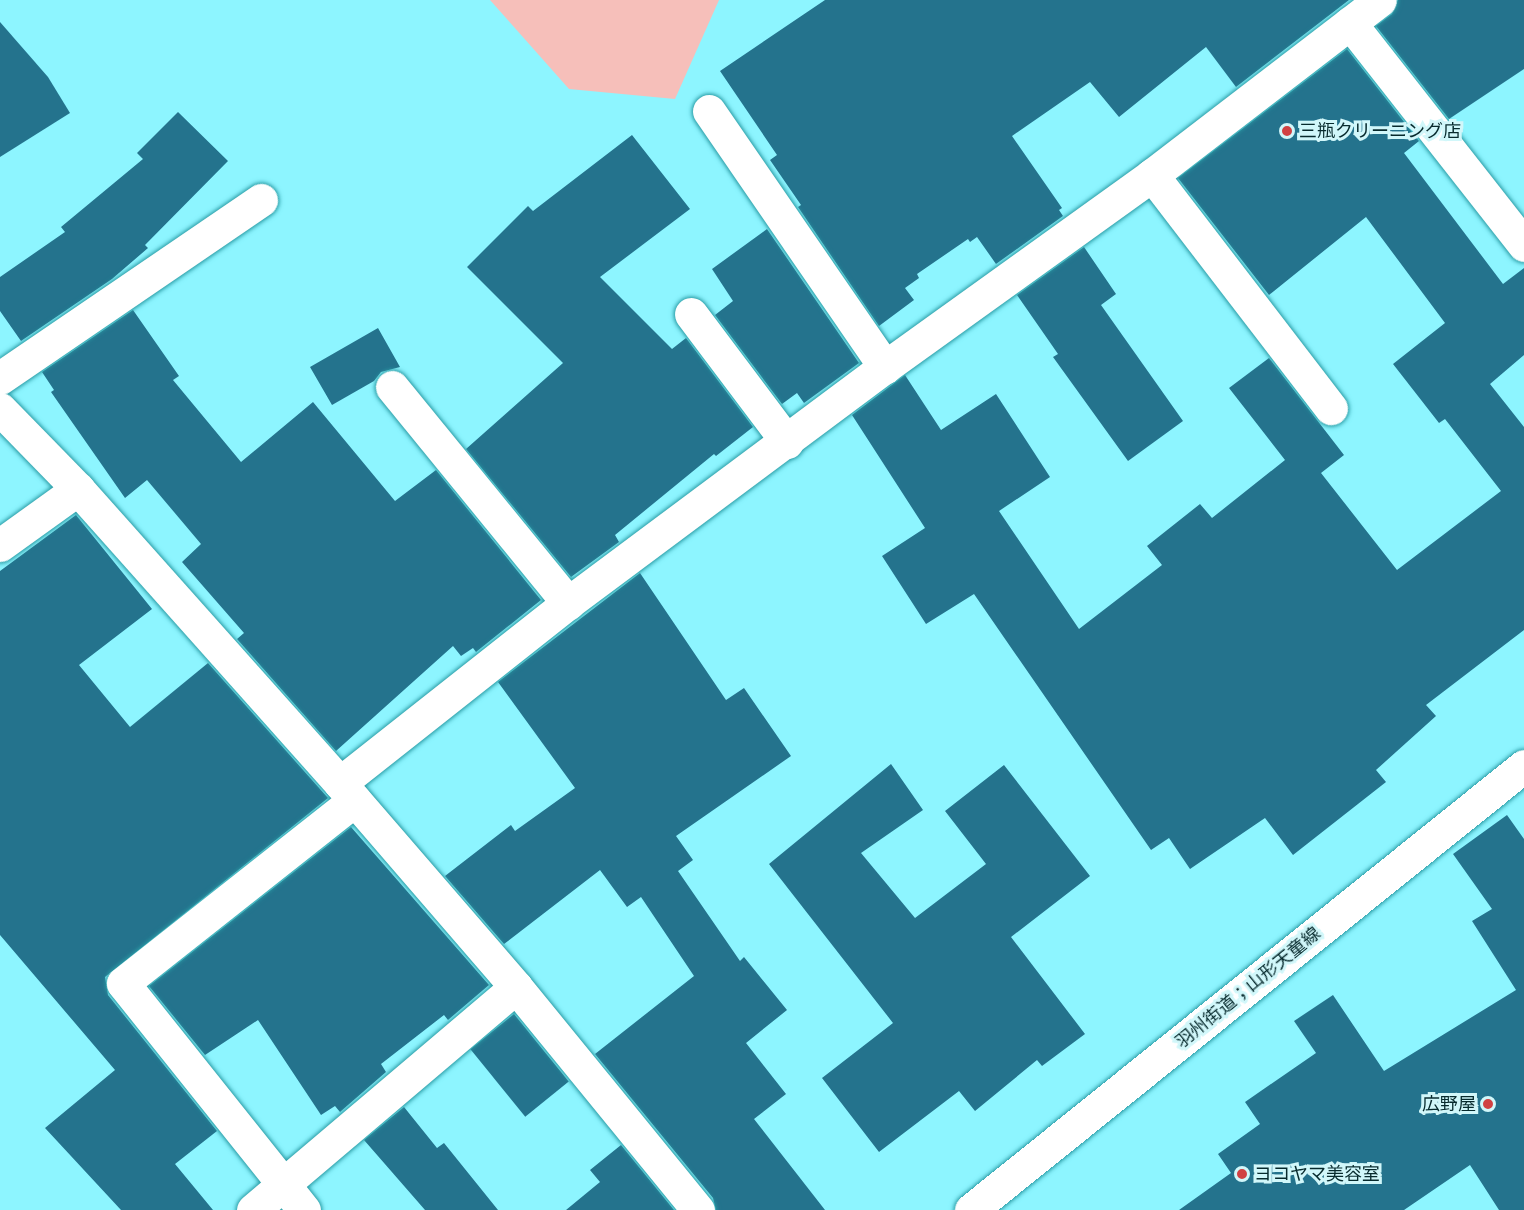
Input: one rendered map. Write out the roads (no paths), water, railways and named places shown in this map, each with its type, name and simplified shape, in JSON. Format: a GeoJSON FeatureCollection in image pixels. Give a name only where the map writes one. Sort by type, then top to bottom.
{"type":"FeatureCollection","features":[{"type":"Feature","properties":{"kind":"main road"},"geometry":{"type":"LineString","coordinates":[[304,1210],[123,983],[568,603],[885,367],[1152,175],[1380,0]]}},
{"type":"Feature","properties":{"kind":"main road"},"geometry":{"type":"LineString","coordinates":[[1350,23],[1524,245]]}},
{"type":"Feature","properties":{"kind":"main road"},"geometry":{"type":"LineString","coordinates":[[709,111],[885,367]]}},
{"type":"Feature","properties":{"kind":"main road"},"geometry":{"type":"LineString","coordinates":[[1152,175],[1331,408]]}},
{"type":"Feature","properties":{"kind":"main road"},"geometry":{"type":"LineString","coordinates":[[0,378],[261,200]]}},
{"type":"Feature","properties":{"kind":"main road"},"geometry":{"type":"LineString","coordinates":[[691,314],[787,442]]}},
{"type":"Feature","properties":{"kind":"main road"},"geometry":{"type":"LineString","coordinates":[[392,387],[568,603]]}},
{"type":"Feature","properties":{"kind":"main road"},"geometry":{"type":"LineString","coordinates":[[0,409],[78,489],[347,791],[516,987],[698,1210]]}},
{"type":"Feature","properties":{"kind":"main road"},"geometry":{"type":"LineString","coordinates":[[0,545],[78,489]]}},
{"type":"Feature","properties":{"kind":"main road","name":"羽州街道；山形天童線"},"geometry":{"type":"LineString","coordinates":[[971,1210],[1524,766]]}},
{"type":"Feature","properties":{"kind":"main road"},"geometry":{"type":"LineString","coordinates":[[253,1210],[516,987]]}},
{"type":"Feature","properties":{"kind":"place","name":"三瓶クリーニング店"},"geometry":{"type":"Point","coordinates":[1287,131]}},
{"type":"Feature","properties":{"kind":"place","name":"広野屋"},"geometry":{"type":"Point","coordinates":[1488,1104]}},
{"type":"Feature","properties":{"kind":"place","name":"ヨコヤマ美容室"},"geometry":{"type":"Point","coordinates":[1242,1174]}}]}
